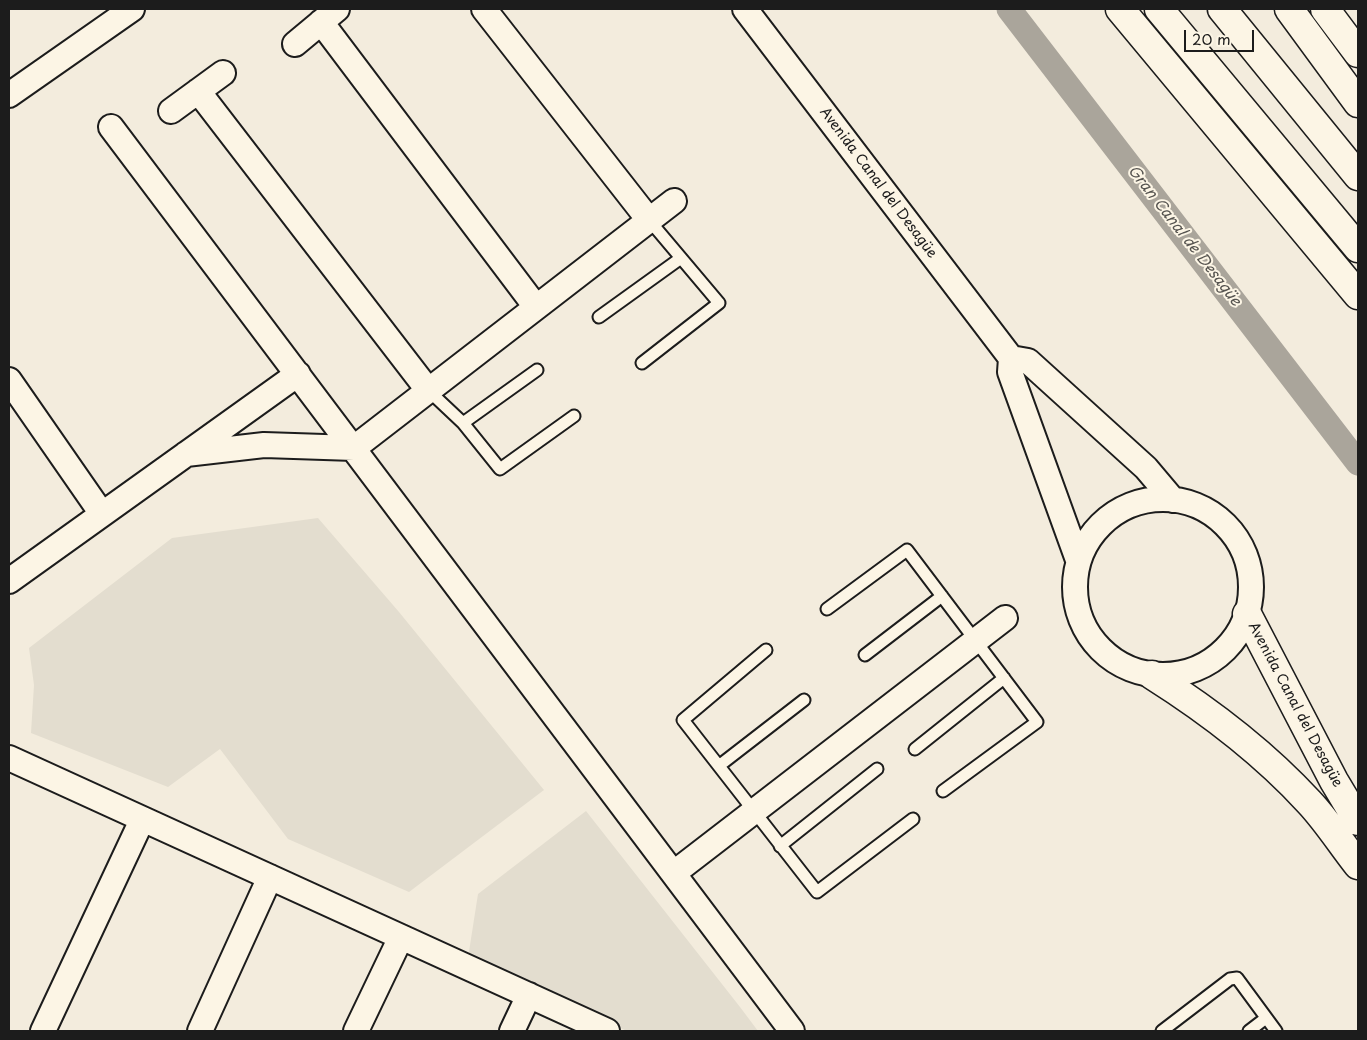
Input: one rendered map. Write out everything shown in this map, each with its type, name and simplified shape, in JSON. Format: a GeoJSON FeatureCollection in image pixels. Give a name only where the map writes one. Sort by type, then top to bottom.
{"type":"FeatureCollection","features":[{"type":"Feature","properties":{"kind":"main road"},"geometry":{"type":"LineString","coordinates":[[1120,9],[1358,295]]}},
{"type":"Feature","properties":{"kind":"main road"},"geometry":{"type":"LineString","coordinates":[[1159,9],[1358,248]]}},
{"type":"Feature","properties":{"kind":"main road"},"geometry":{"type":"LineString","coordinates":[[1222,9],[1358,176]]}},
{"type":"Feature","properties":{"kind":"main road"},"geometry":{"type":"LineString","coordinates":[[1289,9],[1358,103]]}},
{"type":"Feature","properties":{"kind":"main road"},"geometry":{"type":"LineString","coordinates":[[1325,9],[1358,54]]}},
{"type":"Feature","properties":{"kind":"main road","name":"Avenida Canal del Desagüe"},"geometry":{"type":"LineString","coordinates":[[1247,614],[1334,781],[1358,821]]}},
{"type":"Feature","properties":{"kind":"main road","name":"Avenida Canal del Desagüe"},"geometry":{"type":"LineString","coordinates":[[1152,675],[1197,703],[1240,737],[1310,802],[1358,866]]}},
{"type":"Feature","properties":{"kind":"street"},"geometry":{"type":"LineString","coordinates":[[9,95],[132,9]]}},
{"type":"Feature","properties":{"kind":"street"},"geometry":{"type":"LineString","coordinates":[[484,9],[649,220]]}},
{"type":"Feature","properties":{"kind":"street","name":"Avenida Canal del Desagüe"},"geometry":{"type":"LineString","coordinates":[[745,9],[1011,358],[1010,372],[1078,560]]}},
{"type":"Feature","properties":{"kind":"street"},"geometry":{"type":"LineString","coordinates":[[295,44],[329,15],[536,307]]}},
{"type":"Feature","properties":{"kind":"street"},"geometry":{"type":"LineString","coordinates":[[171,111],[224,73]]}},
{"type":"Feature","properties":{"kind":"street"},"geometry":{"type":"LineString","coordinates":[[198,92],[428,390]]}},
{"type":"Feature","properties":{"kind":"street"},"geometry":{"type":"LineString","coordinates":[[111,127],[792,1031]]}},
{"type":"Feature","properties":{"kind":"street"},"geometry":{"type":"LineString","coordinates":[[186,454],[264,445],[354,448],[674,201]]}},
{"type":"Feature","properties":{"kind":"street"},"geometry":{"type":"LineString","coordinates":[[1011,358],[1028,361],[1146,468],[1173,500]]}},
{"type":"Feature","properties":{"kind":"street"},"geometry":{"type":"LineString","coordinates":[[9,581],[298,374]]}},
{"type":"Feature","properties":{"kind":"street"},"geometry":{"type":"LineString","coordinates":[[9,380],[102,514]]}},
{"type":"Feature","properties":{"kind":"street","name":"Avenida Canal del Desagüe"},"geometry":{"type":"LineString","coordinates":[[1156,499],[1173,500],[1190,503],[1206,510],[1221,520],[1237,540],[1248,563],[1251,580],[1251,598],[1247,614],[1230,645],[1202,666],[1169,675],[1152,675],[1119,664],[1105,654],[1084,627],[1077,611],[1074,577],[1078,560],[1095,530],[1122,508],[1156,499]]}},
{"type":"Feature","properties":{"kind":"street"},"geometry":{"type":"LineString","coordinates":[[674,873],[1005,618]]}},
{"type":"Feature","properties":{"kind":"street"},"geometry":{"type":"LineString","coordinates":[[11,764],[270,877],[608,1031]]}},
{"type":"Feature","properties":{"kind":"street"},"geometry":{"type":"LineString","coordinates":[[43,1031],[142,820]]}},
{"type":"Feature","properties":{"kind":"street"},"geometry":{"type":"LineString","coordinates":[[200,1031],[270,877]]}},
{"type":"Feature","properties":{"kind":"street"},"geometry":{"type":"LineString","coordinates":[[356,1031],[401,937]]}},
{"type":"Feature","properties":{"kind":"street"},"geometry":{"type":"LineString","coordinates":[[512,1031],[529,995]]}},
{"type":"Feature","properties":{"kind":"lane"},"geometry":{"type":"LineString","coordinates":[[642,363],[719,302],[649,220]]}},
{"type":"Feature","properties":{"kind":"lane"},"geometry":{"type":"LineString","coordinates":[[599,317],[681,258]]}},
{"type":"Feature","properties":{"kind":"lane"},"geometry":{"type":"LineString","coordinates":[[463,423],[537,370]]}},
{"type":"Feature","properties":{"kind":"lane"},"geometry":{"type":"LineString","coordinates":[[428,390],[463,423],[500,469],[574,416]]}},
{"type":"Feature","properties":{"kind":"lane"},"geometry":{"type":"LineString","coordinates":[[827,609],[907,550],[1037,722],[943,791]]}},
{"type":"Feature","properties":{"kind":"lane"},"geometry":{"type":"LineString","coordinates":[[865,655],[942,596]]}},
{"type":"Feature","properties":{"kind":"lane"},"geometry":{"type":"LineString","coordinates":[[766,650],[683,720],[720,765],[753,811],[817,892],[913,819]]}},
{"type":"Feature","properties":{"kind":"lane"},"geometry":{"type":"LineString","coordinates":[[915,749],[1004,678]]}},
{"type":"Feature","properties":{"kind":"lane"},"geometry":{"type":"LineString","coordinates":[[720,765],[804,700]]}},
{"type":"Feature","properties":{"kind":"lane"},"geometry":{"type":"LineString","coordinates":[[780,846],[877,769]]}},
{"type":"Feature","properties":{"kind":"lane"},"geometry":{"type":"LineString","coordinates":[[1162,1031],[1230,979],[1237,978],[1276,1031]]}},
{"type":"Feature","properties":{"kind":"lane"},"geometry":{"type":"LineString","coordinates":[[1249,1031],[1266,1018]]}},
{"type":"Feature","properties":{"kind":"shaded area"},"geometry":{"type":"Polygon","coordinates":[[[318,518],[399,612],[544,790],[409,892],[288,839],[220,749],[168,787],[31,733],[34,685],[29,648],[172,538],[318,518]]]}},
{"type":"Feature","properties":{"kind":"shaded area"},"geometry":{"type":"Polygon","coordinates":[[[586,811],[758,1031],[627,1031],[468,958],[478,894],[586,811]]]}},
{"type":"Feature","properties":{"kind":"waterway","name":"Gran Canal de Desagüe"},"geometry":{"type":"LineString","coordinates":[[1009,9],[1358,463]]}}]}
